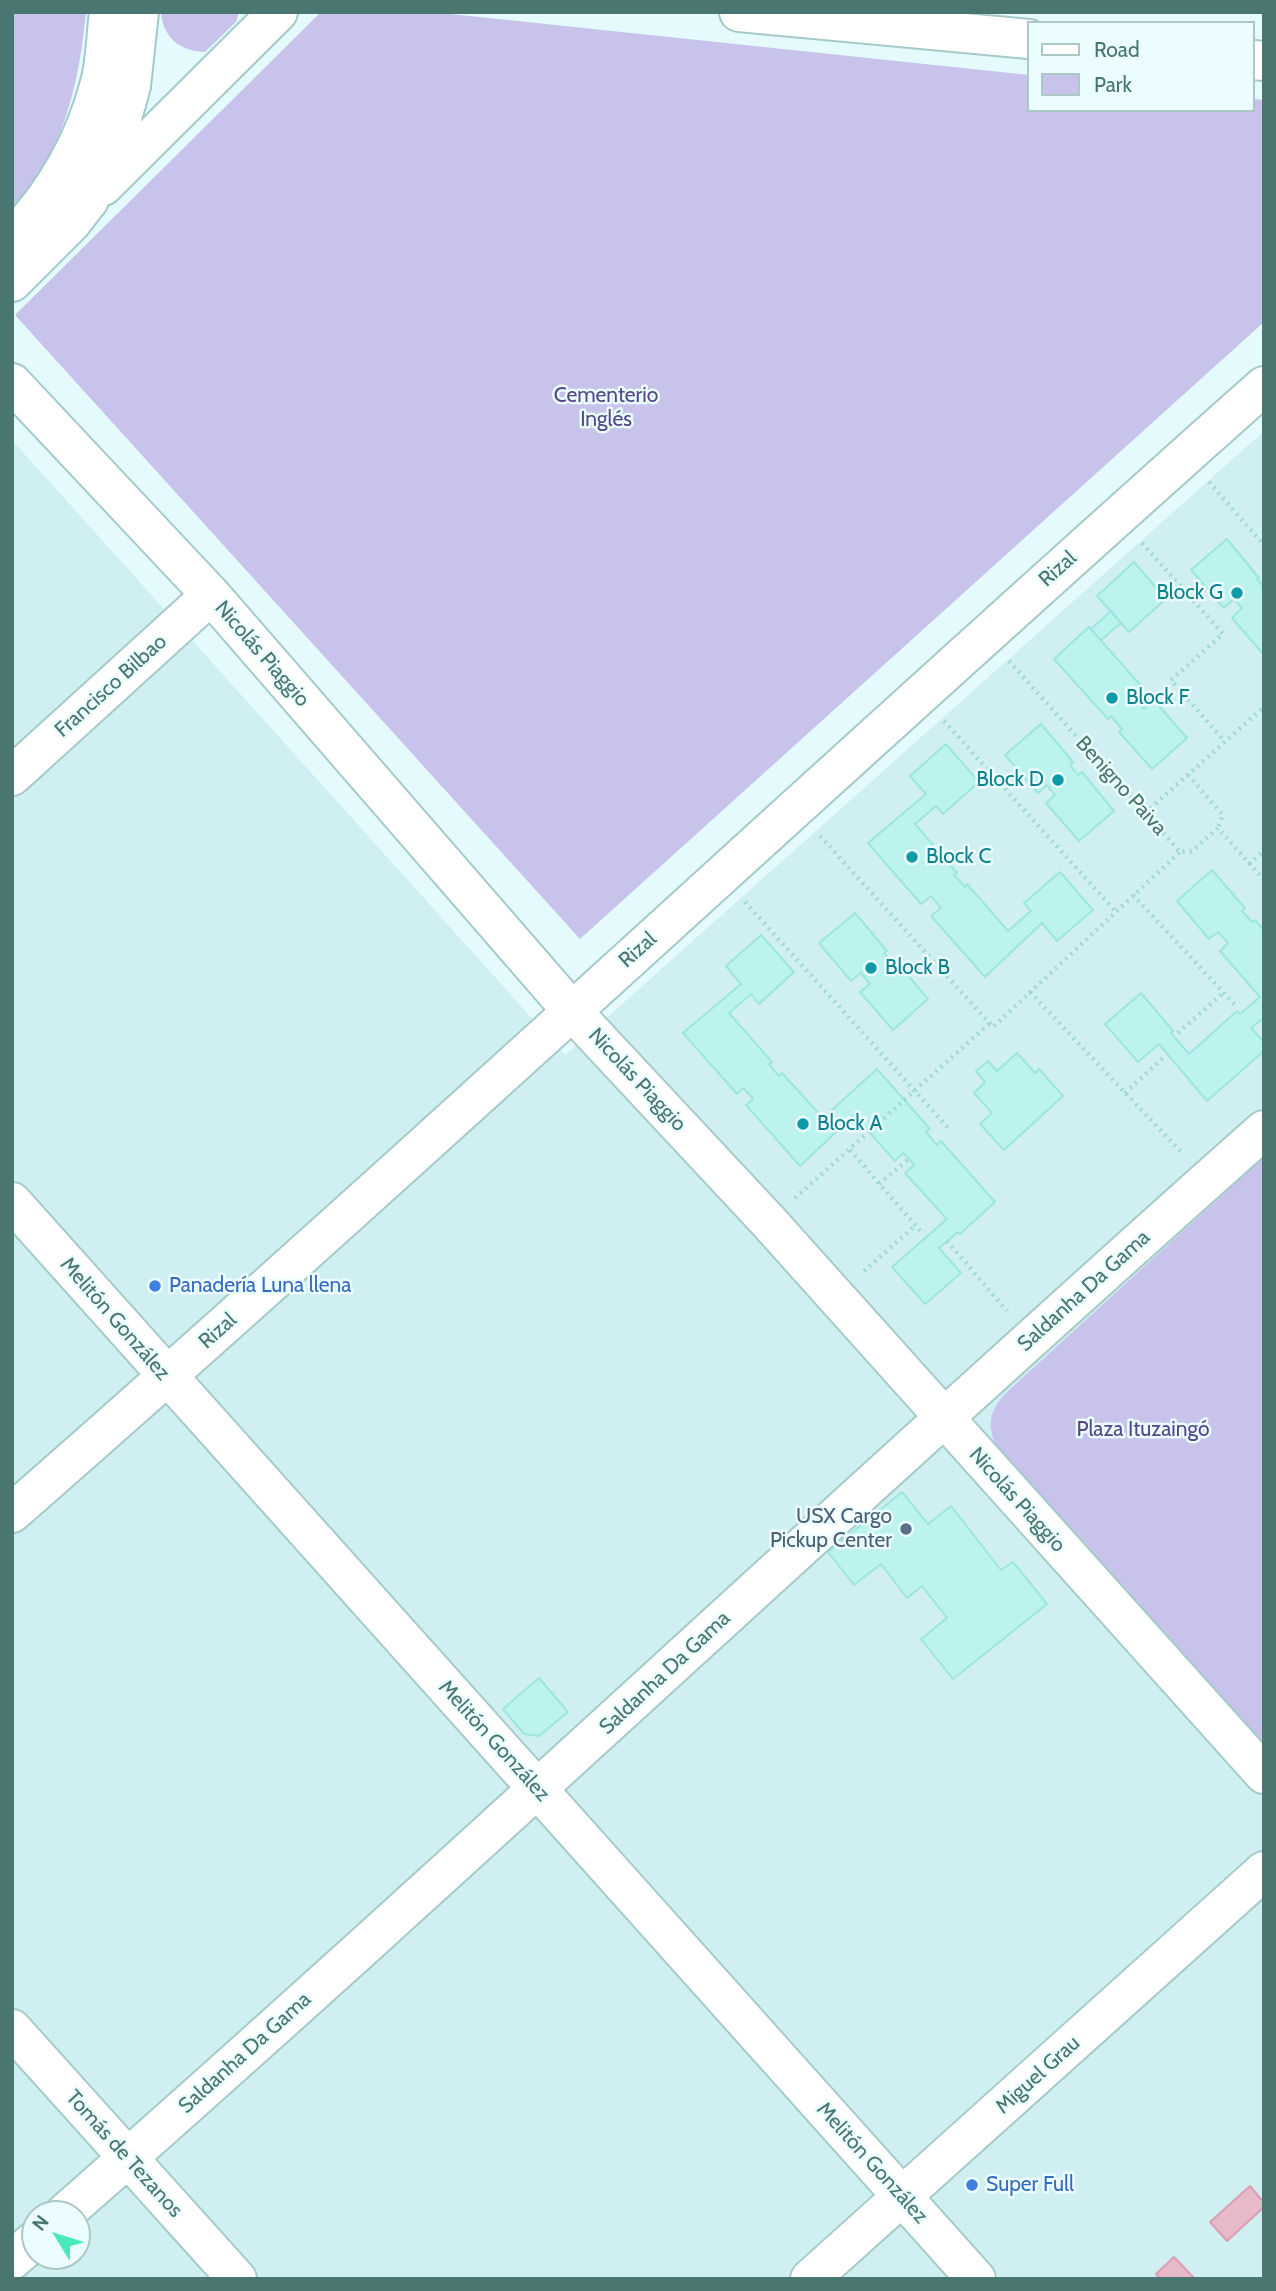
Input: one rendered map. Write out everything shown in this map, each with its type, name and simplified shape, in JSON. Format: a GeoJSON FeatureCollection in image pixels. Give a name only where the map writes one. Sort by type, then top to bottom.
{"type":"FeatureCollection","features":[{"type":"Feature","properties":{"kind":"street"},"geometry":{"type":"LineString","coordinates":[[12,238],[29,221],[60,178],[83,134],[101,81],[109,12]]}},
{"type":"Feature","properties":{"kind":"street"},"geometry":{"type":"LineString","coordinates":[[89,200],[116,139],[131,86],[139,12]]}},
{"type":"Feature","properties":{"kind":"street"},"geometry":{"type":"LineString","coordinates":[[12,282],[72,222],[89,200],[278,12]]}},
{"type":"Feature","properties":{"kind":"street"},"geometry":{"type":"LineString","coordinates":[[739,12],[1028,39]]}},
{"type":"Feature","properties":{"kind":"street","name":"Nicolás Piaggio"},"geometry":{"type":"LineString","coordinates":[[12,383],[211,595],[572,1011],[768,1221],[1264,1774]]}},
{"type":"Feature","properties":{"kind":"street","name":"Rizal"},"geometry":{"type":"LineString","coordinates":[[12,1513],[167,1377],[985,634],[1264,386]]}},
{"type":"Feature","properties":{"kind":"street","name":"Francisco Bilbao"},"geometry":{"type":"LineString","coordinates":[[12,776],[211,595]]}},
{"type":"Feature","properties":{"kind":"street","name":"Saldanha Da Gama"},"geometry":{"type":"LineString","coordinates":[[80,2200],[537,1789],[943,1417],[1264,1130]]}},
{"type":"Feature","properties":{"kind":"street","name":"Melitón González"},"geometry":{"type":"LineString","coordinates":[[12,1202],[976,2279]]}},
{"type":"Feature","properties":{"kind":"street","name":"Miguel Grau"},"geometry":{"type":"LineString","coordinates":[[810,2279],[1264,1871]]}},
{"type":"Feature","properties":{"kind":"street","name":"Tomás de Tezanos"},"geometry":{"type":"LineString","coordinates":[[12,2029],[237,2279]]}},
{"type":"Feature","properties":{"kind":"path"},"geometry":{"type":"LineString","coordinates":[[1185,456],[1264,545]]}},
{"type":"Feature","properties":{"kind":"path"},"geometry":{"type":"LineString","coordinates":[[1118,516],[1223,634],[1171,680],[1225,742]]}},
{"type":"Feature","properties":{"kind":"path","name":"Benigno Paiva"},"geometry":{"type":"LineString","coordinates":[[985,634],[1180,852],[1192,851],[1218,828]]}},
{"type":"Feature","properties":{"kind":"path"},"geometry":{"type":"LineString","coordinates":[[920,695],[1116,912]]}},
{"type":"Feature","properties":{"kind":"path"},"geometry":{"type":"LineString","coordinates":[[1144,813],[1264,707]]}},
{"type":"Feature","properties":{"kind":"path"},"geometry":{"type":"LineString","coordinates":[[1188,775],[1223,815],[1218,828],[1264,880]]}},
{"type":"Feature","properties":{"kind":"path"},"geometry":{"type":"LineString","coordinates":[[794,807],[993,1027],[1180,852]]}},
{"type":"Feature","properties":{"kind":"path"},"geometry":{"type":"LineString","coordinates":[[1249,864],[1264,851]]}},
{"type":"Feature","properties":{"kind":"path"},"geometry":{"type":"LineString","coordinates":[[721,875],[950,1129]]}},
{"type":"Feature","properties":{"kind":"path"},"geometry":{"type":"LineString","coordinates":[[1133,895],[1235,1006]]}},
{"type":"Feature","properties":{"kind":"path"},"geometry":{"type":"LineString","coordinates":[[1030,992],[1207,1180]]}},
{"type":"Feature","properties":{"kind":"path"},"geometry":{"type":"LineString","coordinates":[[1178,1033],[1223,993]]}},
{"type":"Feature","properties":{"kind":"path"},"geometry":{"type":"LineString","coordinates":[[768,1221],[990,1023]]}},
{"type":"Feature","properties":{"kind":"path"},"geometry":{"type":"LineString","coordinates":[[1125,1093],[1163,1058]]}},
{"type":"Feature","properties":{"kind":"path"},"geometry":{"type":"LineString","coordinates":[[850,1150],[922,1233]]}},
{"type":"Feature","properties":{"kind":"path"},"geometry":{"type":"LineString","coordinates":[[879,1184],[909,1159]]}},
{"type":"Feature","properties":{"kind":"path"},"geometry":{"type":"LineString","coordinates":[[836,1296],[916,1225]]}},
{"type":"Feature","properties":{"kind":"path"},"geometry":{"type":"LineString","coordinates":[[947,1241],[1031,1338]]}},
{"type":"Feature","properties":{"kind":"shaded area"},"geometry":{"type":"Polygon","coordinates":[[[1264,431],[1264,2279],[12,2279],[12,440],[565,1055],[1264,431]]]}},
{"type":"Feature","properties":{"kind":"shaded area"},"geometry":{"type":"Polygon","coordinates":[[[1250,2186],[1264,2203],[1264,2207],[1227,2241],[1210,2222],[1250,2186]]]}},
{"type":"Feature","properties":{"kind":"shaded area"},"geometry":{"type":"Polygon","coordinates":[[[1174,2257],[1195,2279],[1160,2279],[1156,2274],[1174,2257]]]}},
{"type":"Feature","properties":{"kind":"green space"},"geometry":{"type":"Polygon","coordinates":[[[12,12],[86,12],[79,67],[56,143],[44,167],[12,212],[12,12]]]}},
{"type":"Feature","properties":{"kind":"green space"},"geometry":{"type":"Polygon","coordinates":[[[161,12],[239,12],[236,22],[205,52],[188,49],[174,41],[165,29],[161,12]]]}},
{"type":"Feature","properties":{"kind":"green space","name":"Cementerio Inglés"},"geometry":{"type":"Polygon","coordinates":[[[321,12],[432,12],[1028,75],[1028,112],[1255,112],[1255,99],[1264,100],[1264,322],[580,939],[15,315],[321,12]]]}},
{"type":"Feature","properties":{"kind":"green space","name":"Plaza Ituzaingó"},"geometry":{"type":"Polygon","coordinates":[[[1264,1157],[1264,1744],[999,1452],[992,1434],[991,1419],[996,1405],[1008,1391],[1264,1157]]]}},
{"type":"Feature","properties":{"kind":"building","name":"Block G"},"geometry":{"type":"Polygon","coordinates":[[[1227,539],[1264,587],[1264,655],[1232,618],[1242,608],[1234,599],[1224,608],[1191,570],[1227,539]]]}},
{"type":"Feature","properties":{"kind":"building"},"geometry":{"type":"Polygon","coordinates":[[[1134,562],[1166,599],[1129,632],[1097,596],[1134,562]]]}},
{"type":"Feature","properties":{"kind":"building"},"geometry":{"type":"Polygon","coordinates":[[[1111,611],[1121,623],[1101,640],[1091,629],[1111,611]]]}},
{"type":"Feature","properties":{"kind":"building","name":"Block F"},"geometry":{"type":"Polygon","coordinates":[[[1089,627],[1143,688],[1133,697],[1144,709],[1154,700],[1187,738],[1152,769],[1119,732],[1122,729],[1111,716],[1108,719],[1054,659],[1089,627]]]}},
{"type":"Feature","properties":{"kind":"building","name":"Block D"},"geometry":{"type":"Polygon","coordinates":[[[1041,724],[1073,762],[1070,765],[1078,775],[1082,772],[1114,811],[1079,841],[1046,803],[1055,795],[1047,785],[1038,793],[1005,755],[1041,724]]]}},
{"type":"Feature","properties":{"kind":"building","name":"Block C"},"geometry":{"type":"Polygon","coordinates":[[[946,744],[979,782],[943,814],[936,806],[915,824],[957,873],[954,875],[965,887],[967,884],[1008,931],[1031,911],[1024,903],[1060,872],[1093,910],[1057,941],[1042,923],[985,977],[931,916],[941,908],[931,896],[921,904],[868,843],[926,794],[910,776],[946,744]]]}},
{"type":"Feature","properties":{"kind":"building"},"geometry":{"type":"Polygon","coordinates":[[[1212,870],[1245,908],[1242,911],[1264,930],[1264,1018],[1251,1028],[1264,1042],[1264,1051],[1207,1101],[1159,1044],[1138,1062],[1105,1024],[1141,993],[1189,1054],[1237,1011],[1240,1014],[1260,997],[1220,951],[1228,943],[1218,932],[1209,939],[1177,901],[1212,870]]]}},
{"type":"Feature","properties":{"kind":"building","name":"Block B"},"geometry":{"type":"Polygon","coordinates":[[[855,913],[887,951],[884,953],[893,964],[896,961],[928,999],[893,1030],[860,992],[870,984],[861,973],[851,981],[819,943],[855,913]]]}},
{"type":"Feature","properties":{"kind":"building","name":"Block A"},"geometry":{"type":"Polygon","coordinates":[[[761,935],[794,972],[759,1004],[751,994],[729,1013],[772,1062],[769,1064],[779,1076],[782,1073],[823,1118],[877,1069],[930,1129],[926,1132],[937,1145],[941,1141],[995,1202],[960,1234],[958,1232],[939,1248],[961,1273],[925,1304],[892,1267],[947,1219],[905,1173],[914,1165],[909,1159],[903,1153],[895,1161],[854,1115],[800,1166],[746,1105],[753,1099],[748,1093],[743,1088],[737,1094],[683,1033],[741,984],[726,966],[761,935]]]}},
{"type":"Feature","properties":{"kind":"building"},"geometry":{"type":"Polygon","coordinates":[[[1017,1053],[1035,1073],[1039,1069],[1063,1096],[1004,1150],[980,1124],[992,1113],[974,1093],[985,1082],[976,1071],[988,1061],[997,1071],[1017,1053]]]}},
{"type":"Feature","properties":{"kind":"building"},"geometry":{"type":"Polygon","coordinates":[[[902,1492],[928,1524],[951,1506],[1001,1570],[1013,1562],[1047,1604],[953,1679],[921,1639],[947,1618],[922,1586],[907,1598],[881,1564],[854,1585],[828,1552],[902,1492]]]}},
{"type":"Feature","properties":{"kind":"building"},"geometry":{"type":"Polygon","coordinates":[[[539,1678],[568,1712],[539,1736],[524,1734],[503,1709],[539,1678]]]}},
{"type":"Feature","properties":{"kind":"place","name":"Block G"},"geometry":{"type":"Point","coordinates":[1237,593]}},
{"type":"Feature","properties":{"kind":"place","name":"Block F"},"geometry":{"type":"Point","coordinates":[1112,698]}},
{"type":"Feature","properties":{"kind":"place","name":"Block D"},"geometry":{"type":"Point","coordinates":[1058,780]}},
{"type":"Feature","properties":{"kind":"place","name":"Block C"},"geometry":{"type":"Point","coordinates":[912,857]}},
{"type":"Feature","properties":{"kind":"place","name":"Block B"},"geometry":{"type":"Point","coordinates":[871,968]}},
{"type":"Feature","properties":{"kind":"place","name":"Block A"},"geometry":{"type":"Point","coordinates":[803,1124]}},
{"type":"Feature","properties":{"kind":"place","name":"Panadería Luna llena"},"geometry":{"type":"Point","coordinates":[155,1286]}},
{"type":"Feature","properties":{"kind":"place","name":"USX Cargo Pickup Center"},"geometry":{"type":"Point","coordinates":[906,1529]}},
{"type":"Feature","properties":{"kind":"place","name":"Super Full"},"geometry":{"type":"Point","coordinates":[972,2185]}}]}
